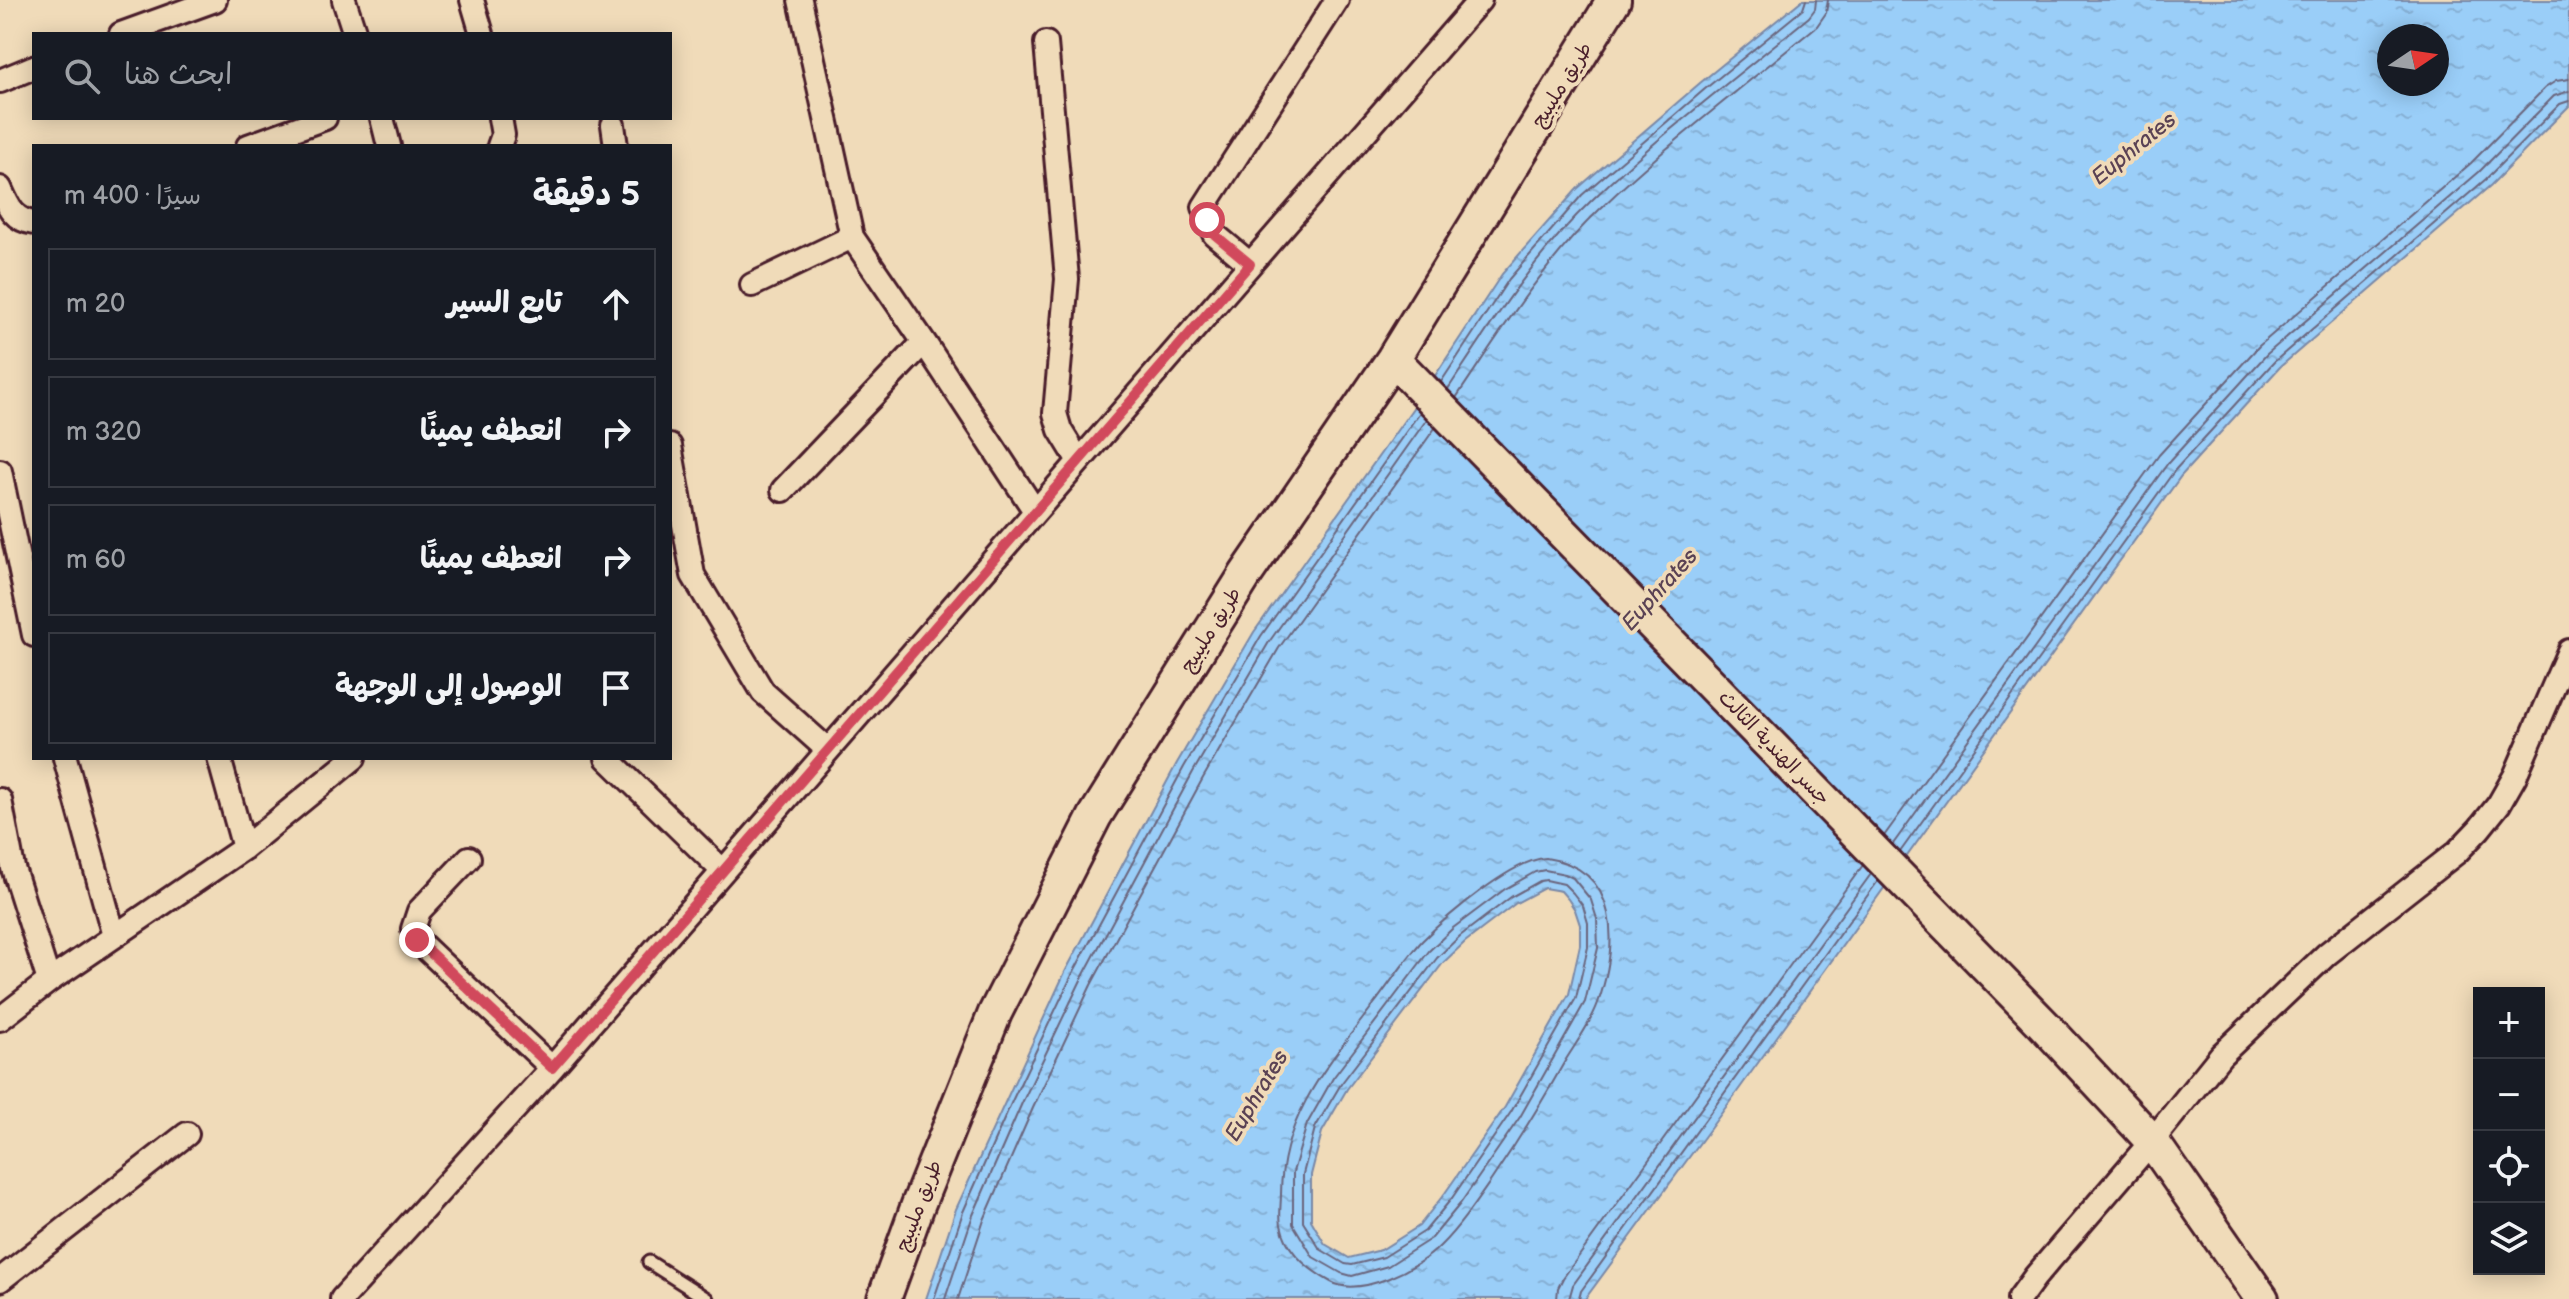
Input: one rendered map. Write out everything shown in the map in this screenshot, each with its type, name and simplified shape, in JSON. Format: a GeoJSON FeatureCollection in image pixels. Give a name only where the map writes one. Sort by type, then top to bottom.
{"type":"FeatureCollection","features":[{"type":"Feature","properties":{"kind":"street"},"geometry":{"type":"LineString","coordinates":[[127,32],[215,0]]}},
{"type":"Feature","properties":{"kind":"street"},"geometry":{"type":"LineString","coordinates":[[344,0],[354,32]]}},
{"type":"Feature","properties":{"kind":"street"},"geometry":{"type":"LineString","coordinates":[[472,0],[481,32]]}},
{"type":"Feature","properties":{"kind":"street"},"geometry":{"type":"LineString","coordinates":[[800,0],[852,237],[1035,511]]}},
{"type":"Feature","properties":{"kind":"street"},"geometry":{"type":"LineString","coordinates":[[1250,264],[1214,234],[1204,207],[1337,0]]}},
{"type":"Feature","properties":{"kind":"street"},"geometry":{"type":"LineString","coordinates":[[342,1299],[552,1068],[1480,0]]}},
{"type":"Feature","properties":{"kind":"street","name":"طريق مليبيج"},"geometry":{"type":"LineString","coordinates":[[884,1299],[995,1013],[1095,816],[1246,574],[1393,359],[1614,0]]}},
{"type":"Feature","properties":{"kind":"street"},"geometry":{"type":"LineString","coordinates":[[1046,43],[1067,279],[1055,413],[1060,430],[1079,461]]}},
{"type":"Feature","properties":{"kind":"street"},"geometry":{"type":"LineString","coordinates":[[0,81],[32,68]]}},
{"type":"Feature","properties":{"kind":"street"},"geometry":{"type":"LineString","coordinates":[[254,144],[320,120]]}},
{"type":"Feature","properties":{"kind":"street"},"geometry":{"type":"LineString","coordinates":[[382,120],[388,144]]}},
{"type":"Feature","properties":{"kind":"street"},"geometry":{"type":"LineString","coordinates":[[500,120],[503,135],[500,144]]}},
{"type":"Feature","properties":{"kind":"street"},"geometry":{"type":"LineString","coordinates":[[0,188],[14,217],[32,223]]}},
{"type":"Feature","properties":{"kind":"street"},"geometry":{"type":"LineString","coordinates":[[752,285],[852,237]]}},
{"type":"Feature","properties":{"kind":"street"},"geometry":{"type":"LineString","coordinates":[[783,490],[924,342]]}},
{"type":"Feature","properties":{"kind":"street","name":"جسر الهندية الثالث"},"geometry":{"type":"LineString","coordinates":[[1393,359],[2044,1025],[2152,1141],[2262,1299]]}},
{"type":"Feature","properties":{"kind":"street"},"geometry":{"type":"LineString","coordinates":[[672,457],[693,575],[763,692],[828,750]]}},
{"type":"Feature","properties":{"kind":"street"},"geometry":{"type":"LineString","coordinates":[[0,471],[32,625]]}},
{"type":"Feature","properties":{"kind":"street"},"geometry":{"type":"LineString","coordinates":[[2019,1299],[2221,1055],[2327,954],[2457,852],[2479,829],[2499,804],[2515,776],[2569,651]]}},
{"type":"Feature","properties":{"kind":"street"},"geometry":{"type":"LineString","coordinates":[[66,760],[114,936]]}},
{"type":"Feature","properties":{"kind":"street"},"geometry":{"type":"LineString","coordinates":[[220,760],[244,848]]}},
{"type":"Feature","properties":{"kind":"street"},"geometry":{"type":"LineString","coordinates":[[318,760],[324,782]]}},
{"type":"Feature","properties":{"kind":"street"},"geometry":{"type":"LineString","coordinates":[[0,1019],[49,981],[244,848],[352,760]]}},
{"type":"Feature","properties":{"kind":"street"},"geometry":{"type":"LineString","coordinates":[[609,760],[723,871]]}},
{"type":"Feature","properties":{"kind":"street"},"geometry":{"type":"LineString","coordinates":[[0,800],[13,868],[49,981]]}},
{"type":"Feature","properties":{"kind":"street"},"geometry":{"type":"LineString","coordinates":[[469,858],[419,911],[413,929],[417,940],[552,1068]]}},
{"type":"Feature","properties":{"kind":"street"},"geometry":{"type":"LineString","coordinates":[[0,1280],[187,1134]]}},
{"type":"Feature","properties":{"kind":"lane"},"geometry":{"type":"LineString","coordinates":[[649,1262],[707,1299]]}},
{"type":"Feature","properties":{"kind":"water","name":"Euphrates"},"geometry":{"type":"Polygon","coordinates":[[[1802,0],[2569,0],[2569,106],[2491,185],[2280,367],[2181,476],[1585,1299],[926,1299],[956,1209],[1065,972],[1177,763],[1254,632],[1425,391],[1502,274],[1577,189],[1802,0]],[[1544,888],[1516,903],[1465,942],[1443,963],[1347,1089],[1322,1132],[1311,1175],[1311,1220],[1325,1244],[1349,1258],[1381,1250],[1419,1226],[1505,1107],[1569,994],[1580,945],[1580,925],[1575,910],[1561,891],[1544,888]]]}},
{"type":"Feature","properties":{"kind":"route"},"geometry":{"type":"LineString","coordinates":[[417,940],[552,1068],[1250,264],[1214,234],[1207,220]]}}]}
